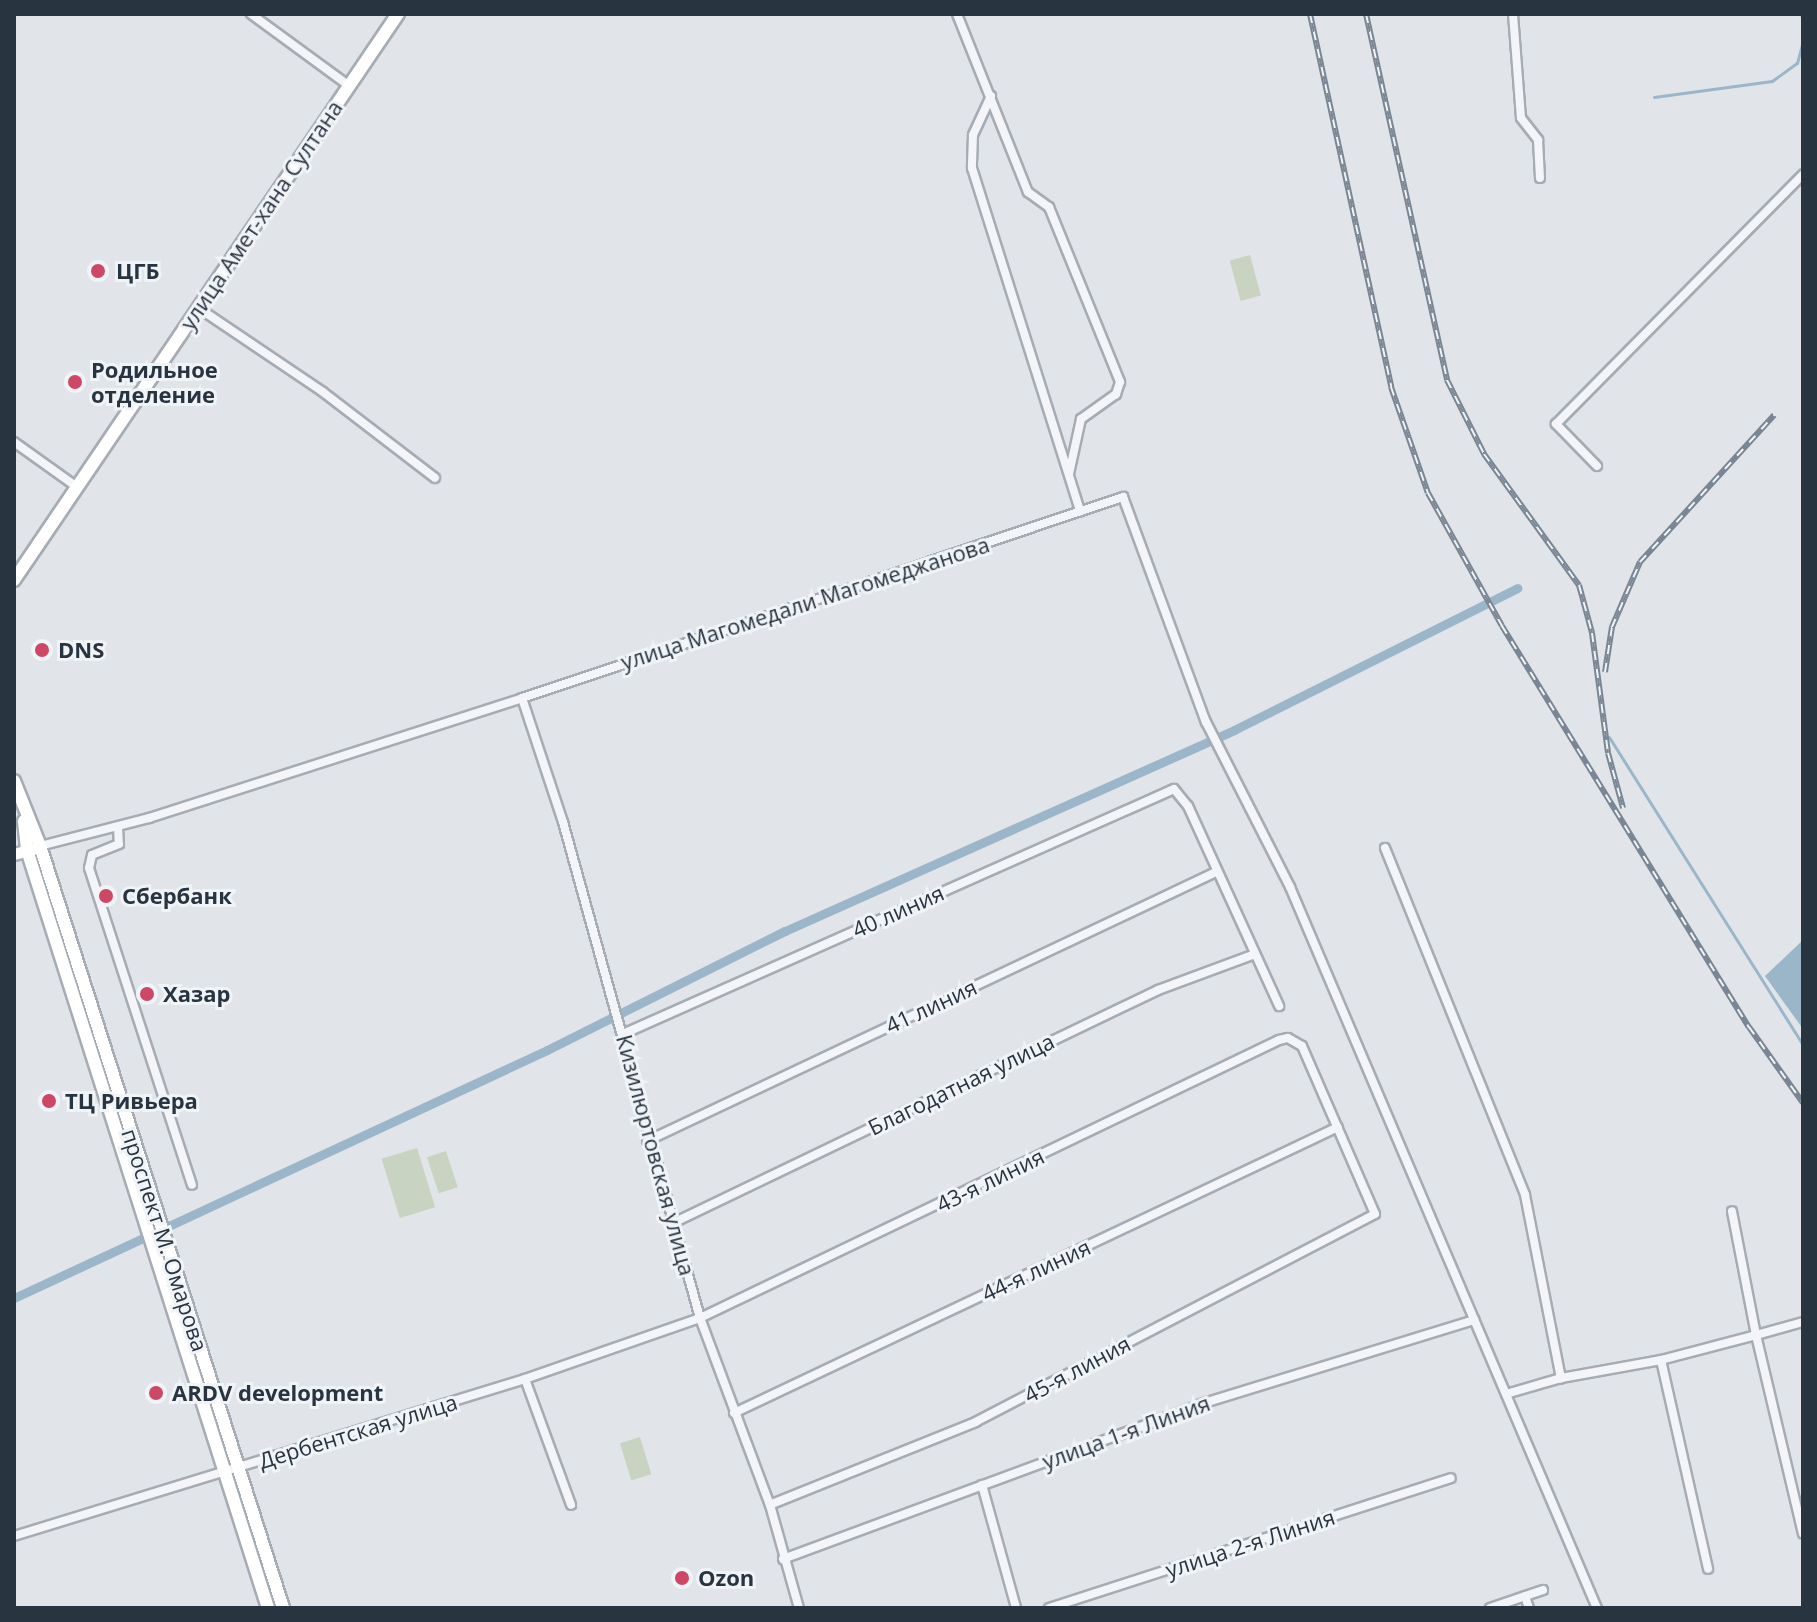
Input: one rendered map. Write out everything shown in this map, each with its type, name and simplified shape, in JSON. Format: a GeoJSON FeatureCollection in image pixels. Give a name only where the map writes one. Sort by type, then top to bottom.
{"type":"FeatureCollection","features":[{"type":"Feature","properties":{"kind":"main road","name":"улица Амет-хана Султана"},"geometry":{"type":"LineString","coordinates":[[15,577],[74,485],[200,309],[398,14]]}},
{"type":"Feature","properties":{"kind":"main road","name":"проспект М. Омарова"},"geometry":{"type":"LineString","coordinates":[[14,781],[152,1216],[223,1473],[268,1608]]}},
{"type":"Feature","properties":{"kind":"main road"},"geometry":{"type":"LineString","coordinates":[[14,854],[34,848]]}},
{"type":"Feature","properties":{"kind":"main road","name":"проспект М. Омарова"},"geometry":{"type":"LineString","coordinates":[[159,1240],[283,1608]]}},
{"type":"Feature","properties":{"kind":"street"},"geometry":{"type":"LineString","coordinates":[[251,14],[348,85]]}},
{"type":"Feature","properties":{"kind":"street"},"geometry":{"type":"LineString","coordinates":[[957,14],[1028,192],[1049,207],[1120,382],[1116,394],[1081,419],[1069,474]]}},
{"type":"Feature","properties":{"kind":"street"},"geometry":{"type":"LineString","coordinates":[[1513,14],[1521,118],[1538,140],[1540,178]]}},
{"type":"Feature","properties":{"kind":"street"},"geometry":{"type":"LineString","coordinates":[[991,96],[973,135],[972,168],[1080,511]]}},
{"type":"Feature","properties":{"kind":"street"},"geometry":{"type":"LineString","coordinates":[[1597,466],[1556,424],[1803,174]]}},
{"type":"Feature","properties":{"kind":"street"},"geometry":{"type":"LineString","coordinates":[[200,309],[323,392],[435,478]]}},
{"type":"Feature","properties":{"kind":"street"},"geometry":{"type":"LineString","coordinates":[[14,442],[74,485]]}},
{"type":"Feature","properties":{"kind":"street","name":"улица Магомедали Магомеджановa"},"geometry":{"type":"LineString","coordinates":[[34,848],[118,827],[522,698],[1123,497],[1206,722],[1290,887],[1474,1320]]}},
{"type":"Feature","properties":{"kind":"street","name":"Кизилюртовская улица"},"geometry":{"type":"LineString","coordinates":[[522,698],[622,1029],[647,1141],[700,1318],[770,1505],[799,1608]]}},
{"type":"Feature","properties":{"kind":"street","name":"40 линия"},"geometry":{"type":"LineString","coordinates":[[622,1029],[1174,789],[1188,806],[1216,872]]}},
{"type":"Feature","properties":{"kind":"street"},"geometry":{"type":"LineString","coordinates":[[118,827],[119,844],[92,855],[89,868],[192,1185]]}},
{"type":"Feature","properties":{"kind":"street"},"geometry":{"type":"LineString","coordinates":[[1385,848],[1525,1195],[1561,1378]]}},
{"type":"Feature","properties":{"kind":"street"},"geometry":{"type":"LineString","coordinates":[[1216,872],[1252,955],[1279,1006]]}},
{"type":"Feature","properties":{"kind":"street","name":"41 линия"},"geometry":{"type":"LineString","coordinates":[[647,1141],[1216,872]]}},
{"type":"Feature","properties":{"kind":"street","name":"Благодатная улица"},"geometry":{"type":"LineString","coordinates":[[673,1223],[1158,990],[1252,955]]}},
{"type":"Feature","properties":{"kind":"street","name":"43-я линия"},"geometry":{"type":"LineString","coordinates":[[700,1318],[1279,1040],[1288,1038],[1302,1046],[1338,1127]]}},
{"type":"Feature","properties":{"kind":"street","name":"45-я линия"},"geometry":{"type":"LineString","coordinates":[[770,1505],[976,1422],[1375,1214],[1338,1127]]}},
{"type":"Feature","properties":{"kind":"street","name":"44-я линия"},"geometry":{"type":"LineString","coordinates":[[734,1413],[1338,1127]]}},
{"type":"Feature","properties":{"kind":"street"},"geometry":{"type":"LineString","coordinates":[[1732,1211],[1756,1335],[1803,1534]]}},
{"type":"Feature","properties":{"kind":"street","name":"Дербентская улица"},"geometry":{"type":"LineString","coordinates":[[14,1536],[525,1379],[700,1318]]}},
{"type":"Feature","properties":{"kind":"street"},"geometry":{"type":"LineString","coordinates":[[1474,1320],[1597,1608]]}},
{"type":"Feature","properties":{"kind":"street","name":"улица 1-я Линия"},"geometry":{"type":"LineString","coordinates":[[783,1559],[1201,1404],[1474,1320]]}},
{"type":"Feature","properties":{"kind":"street"},"geometry":{"type":"LineString","coordinates":[[1506,1394],[1561,1378],[1661,1360],[1803,1322]]}},
{"type":"Feature","properties":{"kind":"street"},"geometry":{"type":"LineString","coordinates":[[1661,1360],[1708,1569]]}},
{"type":"Feature","properties":{"kind":"street"},"geometry":{"type":"LineString","coordinates":[[525,1379],[571,1505]]}},
{"type":"Feature","properties":{"kind":"street","name":"улица 2-я Линия"},"geometry":{"type":"LineString","coordinates":[[1049,1608],[1451,1478]]}},
{"type":"Feature","properties":{"kind":"street"},"geometry":{"type":"LineString","coordinates":[[982,1485],[1016,1608]]}},
{"type":"Feature","properties":{"kind":"street"},"geometry":{"type":"LineString","coordinates":[[1493,1607],[1543,1590]]}},
{"type":"Feature","properties":{"kind":"street"},"geometry":{"type":"LineString","coordinates":[[1525,1596],[1529,1608]]}},
{"type":"Feature","properties":{"kind":"green space"},"geometry":{"type":"Polygon","coordinates":[[[1250,255],[1261,296],[1241,301],[1230,260],[1250,255]]]}},
{"type":"Feature","properties":{"kind":"green space"},"geometry":{"type":"Polygon","coordinates":[[[417,1148],[435,1207],[400,1218],[382,1159],[417,1148]]]}},
{"type":"Feature","properties":{"kind":"green space"},"geometry":{"type":"Polygon","coordinates":[[[446,1151],[458,1187],[439,1193],[427,1157],[446,1151]]]}},
{"type":"Feature","properties":{"kind":"green space"},"geometry":{"type":"Polygon","coordinates":[[[640,1437],[651,1474],[631,1480],[620,1443],[640,1437]]]}},
{"type":"Feature","properties":{"kind":"water"},"geometry":{"type":"Polygon","coordinates":[[[1803,940],[1803,1029],[1765,976],[1803,940]]]}},
{"type":"Feature","properties":{"kind":"waterway"},"geometry":{"type":"LineString","coordinates":[[1801,14],[1803,21]]}},
{"type":"Feature","properties":{"kind":"waterway"},"geometry":{"type":"LineString","coordinates":[[1654,97],[1772,81],[1797,63],[1803,41]]}},
{"type":"Feature","properties":{"kind":"waterway"},"geometry":{"type":"LineString","coordinates":[[14,1298],[547,1050],[785,931],[1234,730],[1517,588]]}},
{"type":"Feature","properties":{"kind":"waterway"},"geometry":{"type":"LineString","coordinates":[[1609,737],[1803,1045]]}},
{"type":"Feature","properties":{"kind":"railway"},"geometry":{"type":"LineString","coordinates":[[1310,14],[1391,387],[1428,493],[1502,626],[1749,1027],[1803,1103]]}},
{"type":"Feature","properties":{"kind":"railway"},"geometry":{"type":"LineString","coordinates":[[1366,14],[1447,380],[1484,454],[1579,585],[1592,633],[1608,753],[1623,808]]}},
{"type":"Feature","properties":{"kind":"railway"},"geometry":{"type":"LineString","coordinates":[[1605,672],[1612,627],[1640,562],[1774,415]]}},
{"type":"Feature","properties":{"kind":"place","name":"ЦГБ"},"geometry":{"type":"Point","coordinates":[98,271]}},
{"type":"Feature","properties":{"kind":"place","name":"Родильное отделение"},"geometry":{"type":"Point","coordinates":[75,382]}},
{"type":"Feature","properties":{"kind":"place","name":"DNS"},"geometry":{"type":"Point","coordinates":[42,650]}},
{"type":"Feature","properties":{"kind":"place","name":"Сбербанк"},"geometry":{"type":"Point","coordinates":[106,896]}},
{"type":"Feature","properties":{"kind":"place","name":"Хазар"},"geometry":{"type":"Point","coordinates":[147,994]}},
{"type":"Feature","properties":{"kind":"place","name":"ТЦ Ривьера"},"geometry":{"type":"Point","coordinates":[49,1101]}},
{"type":"Feature","properties":{"kind":"place","name":"ARDV development"},"geometry":{"type":"Point","coordinates":[156,1393]}},
{"type":"Feature","properties":{"kind":"place","name":"Ozon"},"geometry":{"type":"Point","coordinates":[682,1578]}}]}
